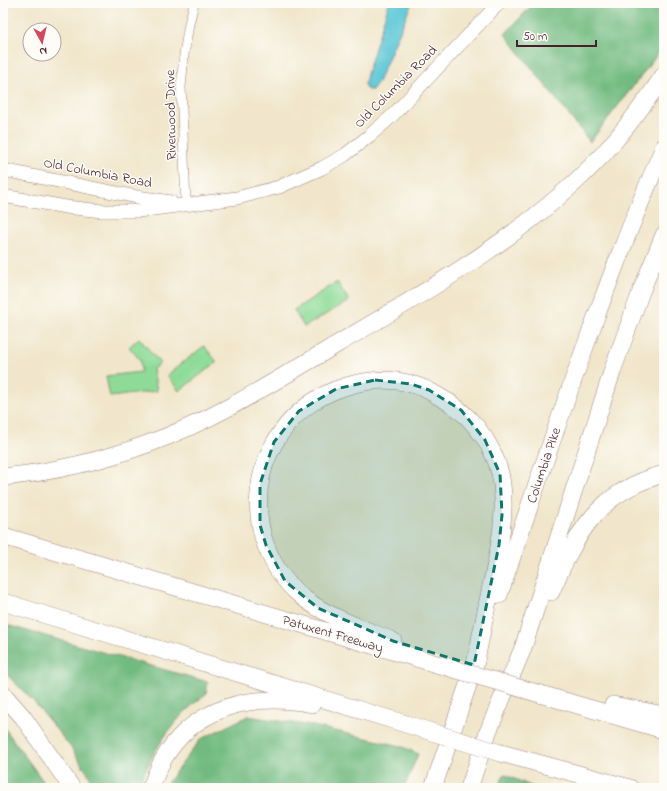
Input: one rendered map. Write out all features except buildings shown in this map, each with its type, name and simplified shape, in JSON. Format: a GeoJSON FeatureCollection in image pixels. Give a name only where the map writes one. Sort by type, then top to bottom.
{"type":"FeatureCollection","features":[{"type":"Feature","properties":{"kind":"highway"},"geometry":{"type":"LineString","coordinates":[[3,477],[26,475],[71,467],[151,443],[234,404],[374,323],[491,249],[536,215],[568,187],[610,146],[635,116],[664,76]]}},
{"type":"Feature","properties":{"kind":"highway","name":"Columbia Pike"},"geometry":{"type":"LineString","coordinates":[[433,788],[581,357],[640,203],[664,147]]}},
{"type":"Feature","properties":{"kind":"highway"},"geometry":{"type":"LineString","coordinates":[[523,648],[613,368],[642,289],[664,235]]}},
{"type":"Feature","properties":{"kind":"highway"},"geometry":{"type":"LineString","coordinates":[[441,660],[318,608],[301,596],[285,581],[273,563],[266,545],[260,525],[258,504],[260,484],[265,463],[274,442],[285,426],[299,411],[317,398],[336,389],[375,380],[411,384],[429,390],[461,410],[473,423],[485,440],[500,474],[502,515],[499,545],[476,660]]}},
{"type":"Feature","properties":{"kind":"highway"},"geometry":{"type":"LineString","coordinates":[[469,788],[488,732],[523,648],[551,593],[572,546],[597,511],[610,499],[626,488],[648,478],[664,474]]}},
{"type":"Feature","properties":{"kind":"highway","name":"Patuxent Freeway"},"geometry":{"type":"LineString","coordinates":[[3,536],[441,660],[542,690],[664,730]]}},
{"type":"Feature","properties":{"kind":"highway"},"geometry":{"type":"LineString","coordinates":[[135,574],[268,605],[393,641]]}},
{"type":"Feature","properties":{"kind":"highway"},"geometry":{"type":"LineString","coordinates":[[3,602],[497,752],[630,788]]}},
{"type":"Feature","properties":{"kind":"highway"},"geometry":{"type":"LineString","coordinates":[[542,690],[664,715]]}},
{"type":"Feature","properties":{"kind":"highway"},"geometry":{"type":"LineString","coordinates":[[3,694],[23,717],[72,788]]}},
{"type":"Feature","properties":{"kind":"highway"},"geometry":{"type":"LineString","coordinates":[[150,788],[167,753],[188,729],[201,719],[220,709],[240,703],[260,700],[280,700],[306,703],[396,721]]}},
{"type":"Feature","properties":{"kind":"highway"},"geometry":{"type":"LineString","coordinates":[[595,701],[664,721]]}},
{"type":"Feature","properties":{"kind":"highway"},"geometry":{"type":"LineString","coordinates":[[425,788],[455,722]]}},
{"type":"Feature","properties":{"kind":"highway"},"geometry":{"type":"LineString","coordinates":[[476,788],[488,732]]}},
{"type":"Feature","properties":{"kind":"highway"},"geometry":{"type":"LineString","coordinates":[[497,752],[595,788]]}},
{"type":"Feature","properties":{"kind":"street","name":"Riverwood Drive"},"geometry":{"type":"LineString","coordinates":[[186,204],[181,87],[184,55],[194,3]]}},
{"type":"Feature","properties":{"kind":"street","name":"Old Columbia Road"},"geometry":{"type":"LineString","coordinates":[[3,196],[66,207],[102,211],[138,211],[237,198],[279,187],[322,168],[345,155],[391,117],[499,3]]}},
{"type":"Feature","properties":{"kind":"street","name":"Old Columbia Road"},"geometry":{"type":"LineString","coordinates":[[3,170],[137,197],[186,204]]}},
{"type":"Feature","properties":{"kind":"highlighted area"},"geometry":{"type":"Polygon","coordinates":[[[375,380],[411,384],[429,390],[461,410],[485,440],[500,474],[502,515],[499,545],[474,665],[393,641],[318,608],[285,581],[266,545],[260,525],[260,484],[274,442],[299,411],[336,389],[375,380]]]}},
{"type":"Feature","properties":{"kind":"green space"},"geometry":{"type":"Polygon","coordinates":[[[534,3],[664,3],[664,46],[590,142],[505,34],[534,3]]]}},
{"type":"Feature","properties":{"kind":"green space"},"geometry":{"type":"Polygon","coordinates":[[[337,282],[349,301],[304,327],[294,310],[337,282]]]}},
{"type":"Feature","properties":{"kind":"green space"},"geometry":{"type":"Polygon","coordinates":[[[139,338],[160,363],[153,369],[157,391],[110,397],[106,376],[141,372],[140,360],[129,347],[139,338]]]}},
{"type":"Feature","properties":{"kind":"green space"},"geometry":{"type":"Polygon","coordinates":[[[204,346],[217,362],[179,391],[167,375],[204,346]]]}},
{"type":"Feature","properties":{"kind":"green space"},"geometry":{"type":"Polygon","coordinates":[[[3,624],[208,682],[206,694],[187,710],[172,726],[152,756],[139,788],[97,788],[72,749],[35,703],[3,671],[3,624]]]}},
{"type":"Feature","properties":{"kind":"green space"},"geometry":{"type":"Polygon","coordinates":[[[248,716],[313,726],[401,746],[418,754],[404,788],[166,788],[167,783],[201,739],[248,716]]]}},
{"type":"Feature","properties":{"kind":"green space"},"geometry":{"type":"Polygon","coordinates":[[[3,726],[48,788],[8,788],[3,782],[3,726]]]}},
{"type":"Feature","properties":{"kind":"green space"},"geometry":{"type":"Polygon","coordinates":[[[504,774],[535,788],[499,788],[504,774]]]}},
{"type":"Feature","properties":{"kind":"water"},"geometry":{"type":"Polygon","coordinates":[[[389,3],[412,3],[378,82],[372,90],[368,90],[365,88],[367,74],[389,3]]]}}]}
